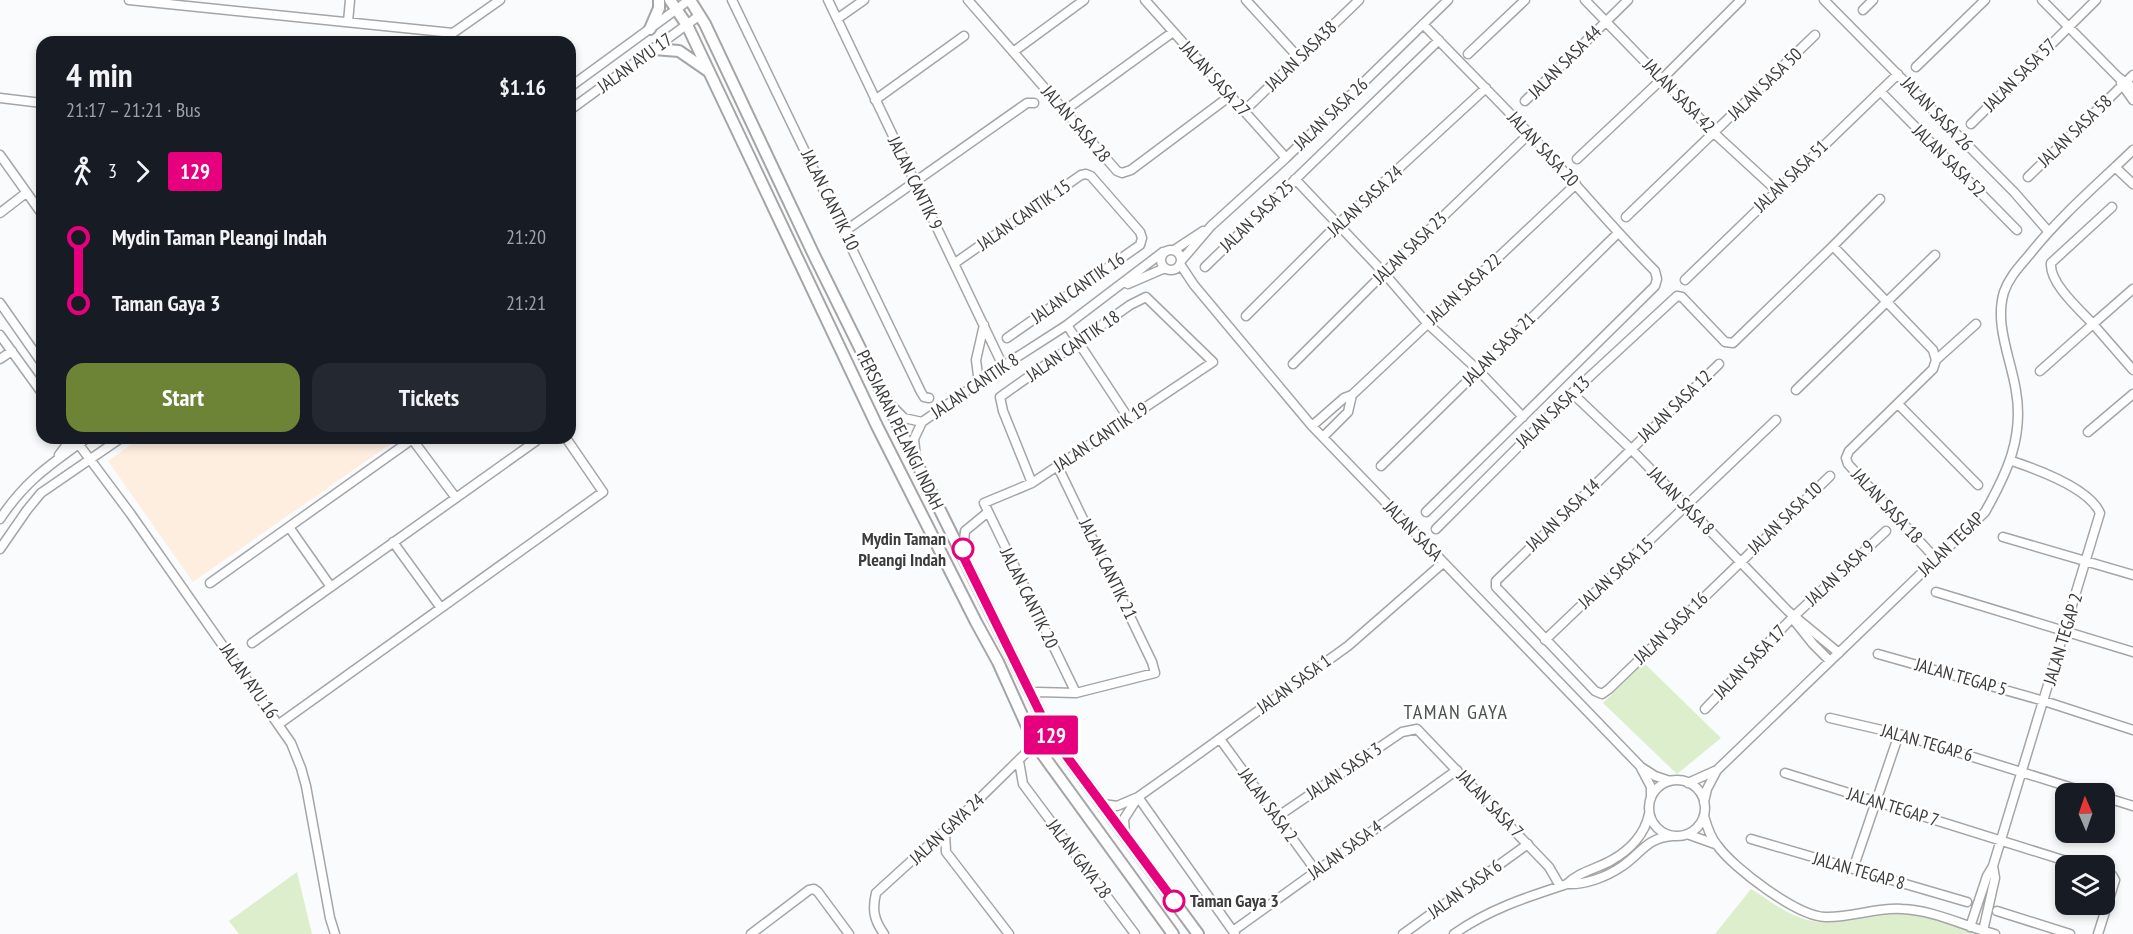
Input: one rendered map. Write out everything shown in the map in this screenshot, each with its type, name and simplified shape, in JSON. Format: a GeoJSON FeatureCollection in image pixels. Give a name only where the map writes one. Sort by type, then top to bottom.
{"type":"FeatureCollection","features":[{"type":"Feature","properties":{"kind":"main road"},"geometry":{"type":"LineString","coordinates":[[650,29],[659,8],[659,0]]}},
{"type":"Feature","properties":{"kind":"main road","name":"PERSIARAN PELANGI INDAH"},"geometry":{"type":"LineString","coordinates":[[689,0],[700,15],[883,397],[1051,735],[1198,934]]}},
{"type":"Feature","properties":{"kind":"main road","name":"PERSIARAN PELANGI INDAH"},"geometry":{"type":"LineString","coordinates":[[674,4],[687,25],[877,426],[998,662],[1035,744],[1173,934]]}},
{"type":"Feature","properties":{"kind":"main road"},"geometry":{"type":"LineString","coordinates":[[654,49],[679,51],[708,71]]}},
{"type":"Feature","properties":{"kind":"street"},"geometry":{"type":"LineString","coordinates":[[129,0],[453,33],[500,0]]}},
{"type":"Feature","properties":{"kind":"street"},"geometry":{"type":"LineString","coordinates":[[348,22],[350,0]]}},
{"type":"Feature","properties":{"kind":"street","name":"JALAN AYU 17"},"geometry":{"type":"LineString","coordinates":[[576,83],[650,29],[674,4],[689,0]]}},
{"type":"Feature","properties":{"kind":"street","name":"JALAN CANTIK 10"},"geometry":{"type":"LineString","coordinates":[[732,0],[921,392],[924,397],[929,398]]}},
{"type":"Feature","properties":{"kind":"street","name":"JALAN CANTIK 9"},"geometry":{"type":"LineString","coordinates":[[828,0],[1004,366]]}},
{"type":"Feature","properties":{"kind":"street"},"geometry":{"type":"LineString","coordinates":[[837,19],[864,0]]}},
{"type":"Feature","properties":{"kind":"street","name":"JALAN SASA 28"},"geometry":{"type":"LineString","coordinates":[[968,0],[1117,171],[1122,173],[1131,170],[1230,96]]}},
{"type":"Feature","properties":{"kind":"street"},"geometry":{"type":"LineString","coordinates":[[1013,52],[1084,0]]}},
{"type":"Feature","properties":{"kind":"street","name":"JALAN SASA 27"},"geometry":{"type":"LineString","coordinates":[[1145,0],[1286,158]]}},
{"type":"Feature","properties":{"kind":"street"},"geometry":{"type":"LineString","coordinates":[[1246,0],[1299,58]]}},
{"type":"Feature","properties":{"kind":"street","name":"JALAN SASA 26"},"geometry":{"type":"LineString","coordinates":[[1181,262],[1211,226],[1286,158],[1448,0]]}},
{"type":"Feature","properties":{"kind":"street"},"geometry":{"type":"LineString","coordinates":[[1468,54],[1525,0]]}},
{"type":"Feature","properties":{"kind":"street","name":"JALAN SASA 42"},"geometry":{"type":"LineString","coordinates":[[1585,0],[1714,133],[1776,190]]}},
{"type":"Feature","properties":{"kind":"street","name":"JALAN SASA 44"},"geometry":{"type":"LineString","coordinates":[[1525,101],[1628,0]]}},
{"type":"Feature","properties":{"kind":"street"},"geometry":{"type":"LineString","coordinates":[[1577,159],[1741,0]]}},
{"type":"Feature","properties":{"kind":"street","name":"JALAN SASA 26"},"geometry":{"type":"LineString","coordinates":[[1824,0],[2014,192],[2048,231]]}},
{"type":"Feature","properties":{"kind":"street"},"geometry":{"type":"LineString","coordinates":[[1863,10],[1873,0]]}},
{"type":"Feature","properties":{"kind":"street"},"geometry":{"type":"LineString","coordinates":[[1916,67],[1985,0]]}},
{"type":"Feature","properties":{"kind":"street"},"geometry":{"type":"LineString","coordinates":[[2042,0],[2125,83],[2133,100]]}},
{"type":"Feature","properties":{"kind":"street","name":"JALAN SASA 57"},"geometry":{"type":"LineString","coordinates":[[1971,124],[2096,0]]}},
{"type":"Feature","properties":{"kind":"street","name":"JALAN SASA38"},"geometry":{"type":"LineString","coordinates":[[1244,111],[1356,1]]}},
{"type":"Feature","properties":{"kind":"street","name":"JALAN AYU 17"},"geometry":{"type":"LineString","coordinates":[[576,106],[700,15]]}},
{"type":"Feature","properties":{"kind":"street","name":"JALAN SASA 20"},"geometry":{"type":"LineString","coordinates":[[1423,24],[1530,134],[1655,271],[1657,279],[1655,286],[1523,417]]}},
{"type":"Feature","properties":{"kind":"street"},"geometry":{"type":"LineString","coordinates":[[1064,111],[1173,32]]}},
{"type":"Feature","properties":{"kind":"street","name":"JALAN SASA 50"},"geometry":{"type":"LineString","coordinates":[[1626,217],[1815,35]]}},
{"type":"Feature","properties":{"kind":"street"},"geometry":{"type":"LineString","coordinates":[[875,100],[964,36]]}},
{"type":"Feature","properties":{"kind":"street","name":"JALAN SASA 25"},"geometry":{"type":"LineString","coordinates":[[1205,267],[1439,40]]}},
{"type":"Feature","properties":{"kind":"street","name":"JALAN SASA 51"},"geometry":{"type":"LineString","coordinates":[[1685,280],[1898,74]]}},
{"type":"Feature","properties":{"kind":"street","name":"JALAN SASA 58"},"geometry":{"type":"LineString","coordinates":[[2028,177],[2133,75]]}},
{"type":"Feature","properties":{"kind":"street","name":"JALAN SASA 24"},"geometry":{"type":"LineString","coordinates":[[1246,316],[1337,225],[1486,88]]}},
{"type":"Feature","properties":{"kind":"street","name":"JALAN SASA 52"},"geometry":{"type":"LineString","coordinates":[[1880,91],[2018,230]]}},
{"type":"Feature","properties":{"kind":"street"},"geometry":{"type":"LineString","coordinates":[[0,98],[36,102]]}},
{"type":"Feature","properties":{"kind":"street"},"geometry":{"type":"LineString","coordinates":[[845,231],[915,184],[1027,102],[1034,103]]}},
{"type":"Feature","properties":{"kind":"street","name":"JALAN SASA 23"},"geometry":{"type":"LineString","coordinates":[[1293,364],[1384,273],[1530,134]]}},
{"type":"Feature","properties":{"kind":"street","name":"JALAN TEGAP"},"geometry":{"type":"LineString","coordinates":[[1704,802],[1707,789],[1717,770],[1985,512],[2012,461],[2019,416],[2017,392],[2000,316],[2004,292],[2012,276],[2048,231],[2133,150]]}},
{"type":"Feature","properties":{"kind":"street"},"geometry":{"type":"LineString","coordinates":[[0,155],[36,206]]}},
{"type":"Feature","properties":{"kind":"street"},"geometry":{"type":"LineString","coordinates":[[2115,167],[2133,184]]}},
{"type":"Feature","properties":{"kind":"street","name":"JALAN CANTIK 15"},"geometry":{"type":"LineString","coordinates":[[955,263],[1081,175],[1091,176],[1117,206]]}},
{"type":"Feature","properties":{"kind":"street"},"geometry":{"type":"LineString","coordinates":[[1295,179],[1384,273],[1427,323],[1478,370],[1523,417],[1426,512]]}},
{"type":"Feature","properties":{"kind":"street","name":"JALAN SASA 22"},"geometry":{"type":"LineString","coordinates":[[1312,426],[1344,398],[1352,395],[1576,183]]}},
{"type":"Feature","properties":{"kind":"street"},"geometry":{"type":"LineString","coordinates":[[0,213],[26,193]]}},
{"type":"Feature","properties":{"kind":"street"},"geometry":{"type":"LineString","coordinates":[[1880,199],[1833,246],[1933,350],[1936,360]]}},
{"type":"Feature","properties":{"kind":"street","name":"JALAN CANTIK 16"},"geometry":{"type":"LineString","coordinates":[[1007,338],[1140,245],[1142,238],[1140,232],[1117,206]]}},
{"type":"Feature","properties":{"kind":"street"},"geometry":{"type":"LineString","coordinates":[[2112,207],[2051,263],[2051,274],[2133,370]]}},
{"type":"Feature","properties":{"kind":"street","name":"JALAN SASA 26"},"geometry":{"type":"LineString","coordinates":[[1174,250],[1211,226]]}},
{"type":"Feature","properties":{"kind":"street","name":"JALAN SASA 21"},"geometry":{"type":"LineString","coordinates":[[1381,466],[1618,233]]}},
{"type":"Feature","properties":{"kind":"street","name":"JALAN SASA 13"},"geometry":{"type":"LineString","coordinates":[[1436,529],[1572,393],[1673,298],[1682,297],[1725,342],[1729,344],[1736,342],[1833,246]]}},
{"type":"Feature","properties":{"kind":"street"},"geometry":{"type":"LineString","coordinates":[[1174,250],[1179,254],[1181,262],[1117,289],[1163,252],[1174,250]]}},
{"type":"Feature","properties":{"kind":"street"},"geometry":{"type":"LineString","coordinates":[[1163,252],[1160,259],[1168,269]]}},
{"type":"Feature","properties":{"kind":"street"},"geometry":{"type":"LineString","coordinates":[[1796,390],[1935,255]]}},
{"type":"Feature","properties":{"kind":"street","name":"JALAN SASA"},"geometry":{"type":"LineString","coordinates":[[1181,262],[1194,285],[1312,426],[1641,768],[1654,776],[1670,781]]}},
{"type":"Feature","properties":{"kind":"street","name":"JALAN SASA"},"geometry":{"type":"LineString","coordinates":[[1168,269],[1194,285]]}},
{"type":"Feature","properties":{"kind":"street","name":"JALAN CANTIK 8"},"geometry":{"type":"LineString","coordinates":[[922,422],[1117,289]]}},
{"type":"Feature","properties":{"kind":"street"},"geometry":{"type":"LineString","coordinates":[[2040,371],[2133,289]]}},
{"type":"Feature","properties":{"kind":"street","name":"JALAN CANTIK 18"},"geometry":{"type":"LineString","coordinates":[[1032,483],[1002,411],[1000,397],[1130,305],[1146,297],[1213,362]]}},
{"type":"Feature","properties":{"kind":"street"},"geometry":{"type":"LineString","coordinates":[[0,303],[36,354]]}},
{"type":"Feature","properties":{"kind":"street"},"geometry":{"type":"LineString","coordinates":[[980,383],[976,360],[984,324]]}},
{"type":"Feature","properties":{"kind":"street"},"geometry":{"type":"LineString","coordinates":[[1976,324],[1936,360],[1933,369],[1898,404],[1978,485]]}},
{"type":"Feature","properties":{"kind":"street"},"geometry":{"type":"LineString","coordinates":[[1067,325],[1130,419]]}},
{"type":"Feature","properties":{"kind":"street"},"geometry":{"type":"LineString","coordinates":[[0,335],[36,385]]}},
{"type":"Feature","properties":{"kind":"street"},"geometry":{"type":"LineString","coordinates":[[0,359],[12,351]]}},
{"type":"Feature","properties":{"kind":"street","name":"JALAN CANTIK 19"},"geometry":{"type":"LineString","coordinates":[[984,503],[1032,483],[1213,362]]}},
{"type":"Feature","properties":{"kind":"street","name":"JALAN SASA 12"},"geometry":{"type":"LineString","coordinates":[[1630,449],[1719,364]]}},
{"type":"Feature","properties":{"kind":"street","name":"JALAN SASA 8"},"geometry":{"type":"LineString","coordinates":[[1572,393],[1740,561],[1830,661]]}},
{"type":"Feature","properties":{"kind":"street"},"geometry":{"type":"LineString","coordinates":[[2088,432],[2133,394]]}},
{"type":"Feature","properties":{"kind":"street","name":"JALAN SASA 22"},"geometry":{"type":"LineString","coordinates":[[1323,437],[1348,412],[1352,395]]}},
{"type":"Feature","properties":{"kind":"street"},"geometry":{"type":"LineString","coordinates":[[883,397],[904,418],[922,422],[914,439],[917,464]]}},
{"type":"Feature","properties":{"kind":"street","name":"JALAN SASA 18"},"geometry":{"type":"LineString","coordinates":[[1898,404],[1848,451],[1846,458],[1848,464],[1936,559]]}},
{"type":"Feature","properties":{"kind":"street","name":"JALAN SASA 15"},"geometry":{"type":"LineString","coordinates":[[1545,640],[1776,420]]}},
{"type":"Feature","properties":{"kind":"street"},"geometry":{"type":"LineString","coordinates":[[50,464],[67,444]]}},
{"type":"Feature","properties":{"kind":"street"},"geometry":{"type":"LineString","coordinates":[[0,519],[19,492],[73,444]]}},
{"type":"Feature","properties":{"kind":"street","name":"JALAN AYU 16"},"geometry":{"type":"LineString","coordinates":[[78,444],[291,743],[302,768],[335,934]]}},
{"type":"Feature","properties":{"kind":"street"},"geometry":{"type":"LineString","coordinates":[[0,549],[41,493],[113,444]]}},
{"type":"Feature","properties":{"kind":"street"},"geometry":{"type":"LineString","coordinates":[[210,583],[406,444]]}},
{"type":"Feature","properties":{"kind":"street"},"geometry":{"type":"LineString","coordinates":[[417,444],[456,498]]}},
{"type":"Feature","properties":{"kind":"street"},"geometry":{"type":"LineString","coordinates":[[252,643],[532,444]]}},
{"type":"Feature","properties":{"kind":"street"},"geometry":{"type":"LineString","coordinates":[[279,724],[603,492],[570,444]]}},
{"type":"Feature","properties":{"kind":"street","name":"JALAN SASA 14"},"geometry":{"type":"LineString","coordinates":[[1545,640],[1496,587],[1496,581],[1630,449]]}},
{"type":"Feature","properties":{"kind":"street","name":"JALAN TEGAP 2"},"geometry":{"type":"LineString","coordinates":[[1970,927],[1987,876],[1993,866],[2023,772],[2100,513],[2097,505],[2060,480],[2012,461]]}},
{"type":"Feature","properties":{"kind":"street","name":"JALAN CANTIK 21"},"geometry":{"type":"LineString","coordinates":[[1058,466],[1152,662],[1155,673],[1076,693]]}},
{"type":"Feature","properties":{"kind":"street","name":"JALAN SASA 10"},"geometry":{"type":"LineString","coordinates":[[1740,561],[1830,476]]}},
{"type":"Feature","properties":{"kind":"street","name":"JALAN CANTIK 20"},"geometry":{"type":"LineString","coordinates":[[984,503],[1076,693]]}},
{"type":"Feature","properties":{"kind":"street"},"geometry":{"type":"LineString","coordinates":[[964,558],[965,531],[988,512]]}},
{"type":"Feature","properties":{"kind":"street"},"geometry":{"type":"LineString","coordinates":[[289,527],[331,587]]}},
{"type":"Feature","properties":{"kind":"street","name":"JALAN SASA 9"},"geometry":{"type":"LineString","coordinates":[[1791,615],[1886,531]]}},
{"type":"Feature","properties":{"kind":"street"},"geometry":{"type":"LineString","coordinates":[[2003,537],[2133,575]]}},
{"type":"Feature","properties":{"kind":"street"},"geometry":{"type":"LineString","coordinates":[[393,542],[441,608]]}},
{"type":"Feature","properties":{"kind":"street","name":"JALAN SASA 16"},"geometry":{"type":"LineString","coordinates":[[1545,640],[1594,691],[1602,694],[1740,561]]}},
{"type":"Feature","properties":{"kind":"street","name":"JALAN SASA 1"},"geometry":{"type":"LineString","coordinates":[[1103,804],[1117,806],[1138,797],[1220,739],[1347,646],[1443,563]]}},
{"type":"Feature","properties":{"kind":"street"},"geometry":{"type":"LineString","coordinates":[[1936,592],[2133,652]]}},
{"type":"Feature","properties":{"kind":"street","name":"JALAN SASA 8"},"geometry":{"type":"LineString","coordinates":[[1791,615],[1839,653]]}},
{"type":"Feature","properties":{"kind":"street","name":"JALAN SASA 17"},"geometry":{"type":"LineString","coordinates":[[1705,709],[1791,615]]}},
{"type":"Feature","properties":{"kind":"street","name":"JALAN TEGAP 5"},"geometry":{"type":"LineString","coordinates":[[1878,654],[2044,701],[2133,730]]}},
{"type":"Feature","properties":{"kind":"street"},"geometry":{"type":"LineString","coordinates":[[1030,695],[1038,692],[1076,693]]}},
{"type":"Feature","properties":{"kind":"street","name":"JALAN TEGAP 6"},"geometry":{"type":"LineString","coordinates":[[1830,718],[1899,734],[2058,783]]}},
{"type":"Feature","properties":{"kind":"street","name":"JALAN SASA 7"},"geometry":{"type":"LineString","coordinates":[[1412,729],[1422,732],[1564,885]]}},
{"type":"Feature","properties":{"kind":"street","name":"JALAN SASA 3"},"geometry":{"type":"LineString","coordinates":[[1277,817],[1402,732],[1412,729]]}},
{"type":"Feature","properties":{"kind":"street"},"geometry":{"type":"LineString","coordinates":[[1853,869],[1899,734]]}},
{"type":"Feature","properties":{"kind":"street","name":"JALAN GAYA 24"},"geometry":{"type":"LineString","coordinates":[[884,934],[876,923],[872,907],[876,893],[1004,777],[1035,744],[1051,735]]}},
{"type":"Feature","properties":{"kind":"street","name":"JALAN SASA 2"},"geometry":{"type":"LineString","coordinates":[[1220,739],[1316,871]]}},
{"type":"Feature","properties":{"kind":"street","name":"JALAN GAYA 28"},"geometry":{"type":"LineString","coordinates":[[1019,761],[1023,783],[1135,934]]}},
{"type":"Feature","properties":{"kind":"street","name":"JALAN SASA"},"geometry":{"type":"LineString","coordinates":[[1641,768],[1651,787],[1651,798]]}},
{"type":"Feature","properties":{"kind":"street","name":"JALAN SASA 4"},"geometry":{"type":"LineString","coordinates":[[1234,933],[1457,770]]}},
{"type":"Feature","properties":{"kind":"street","name":"JALAN TEGAP"},"geometry":{"type":"LineString","coordinates":[[1688,783],[1717,770]]}},
{"type":"Feature","properties":{"kind":"street","name":"JALAN TEGAP 7"},"geometry":{"type":"LineString","coordinates":[[1785,773],[2055,857]]}},
{"type":"Feature","properties":{"kind":"street"},"geometry":{"type":"LineString","coordinates":[[1004,777],[1023,783]]}},
{"type":"Feature","properties":{"kind":"street"},"geometry":{"type":"LineString","coordinates":[[1564,885],[1575,876],[1613,860],[1638,839],[1647,827],[1651,798],[1662,785],[1670,781],[1688,783],[1698,790],[1704,802],[1704,816],[1716,844],[1746,874],[1796,908],[1813,915],[1827,917],[1901,908],[1916,910],[1995,934]]}},
{"type":"Feature","properties":{"kind":"street"},"geometry":{"type":"LineString","coordinates":[[1138,797],[1234,933]]}},
{"type":"Feature","properties":{"kind":"street","name":"JALAN SASA 1"},"geometry":{"type":"LineString","coordinates":[[1125,834],[1124,819],[1138,797]]}},
{"type":"Feature","properties":{"kind":"street"},"geometry":{"type":"LineString","coordinates":[[2115,800],[2133,806]]}},
{"type":"Feature","properties":{"kind":"street"},"geometry":{"type":"LineString","coordinates":[[1649,814],[1654,824],[1662,832],[1672,836]]}},
{"type":"Feature","properties":{"kind":"street"},"geometry":{"type":"LineString","coordinates":[[1454,934],[1497,908],[1564,885],[1579,885],[1620,868],[1659,837],[1687,834],[1694,830],[1704,816]]}},
{"type":"Feature","properties":{"kind":"street"},"geometry":{"type":"LineString","coordinates":[[945,832],[946,852]]}},
{"type":"Feature","properties":{"kind":"street"},"geometry":{"type":"LineString","coordinates":[[1687,834],[1716,844]]}},
{"type":"Feature","properties":{"kind":"street","name":"JALAN TEGAP 8"},"geometry":{"type":"LineString","coordinates":[[1751,839],[1967,902]]}},
{"type":"Feature","properties":{"kind":"street","name":"JALAN SASA 6"},"geometry":{"type":"LineString","coordinates":[[1403,934],[1528,844]]}},
{"type":"Feature","properties":{"kind":"street"},"geometry":{"type":"LineString","coordinates":[[930,846],[946,852],[1009,934]]}},
{"type":"Feature","properties":{"kind":"street","name":"JALAN TEGAP 2"},"geometry":{"type":"LineString","coordinates":[[1983,931],[1995,878],[1993,866]]}},
{"type":"Feature","properties":{"kind":"street"},"geometry":{"type":"LineString","coordinates":[[751,934],[809,890],[814,889],[849,934]]}},
{"type":"Feature","properties":{"kind":"street"},"geometry":{"type":"LineString","coordinates":[[1996,911],[2070,934]]}},
{"type":"Feature","properties":{"kind":"street"},"geometry":{"type":"LineString","coordinates":[[2098,934],[2104,915]]}},
{"type":"Feature","properties":{"kind":"street"},"geometry":{"type":"LineString","coordinates":[[329,934],[330,918]]}},
{"type":"Feature","properties":{"kind":"shaded area"},"geometry":{"type":"Polygon","coordinates":[[[132,444],[390,444],[193,582],[108,461],[132,444]]]}},
{"type":"Feature","properties":{"kind":"green space"},"geometry":{"type":"Polygon","coordinates":[[[1644,663],[1721,738],[1677,774],[1603,703],[1644,663]]]}},
{"type":"Feature","properties":{"kind":"green space"},"geometry":{"type":"Polygon","coordinates":[[[297,872],[312,934],[239,934],[229,921],[297,872]]]}},
{"type":"Feature","properties":{"kind":"green space"},"geometry":{"type":"Polygon","coordinates":[[[1751,889],[1788,912],[1812,921],[1833,922],[1908,914],[1978,934],[1715,934],[1751,889]]]}},
{"type":"Feature","properties":{"kind":"bus line","name":"129"},"geometry":{"type":"LineString","coordinates":[[963,549],[964,558],[1051,735],[1174,901]]}},
{"type":"Feature","properties":{"kind":"place","name":"Mydin Taman Pleangi Indah"},"geometry":{"type":"Point","coordinates":[963,549]}},
{"type":"Feature","properties":{"kind":"place","name":"Taman Gaya 3"},"geometry":{"type":"Point","coordinates":[1174,901]}},
{"type":"Feature","properties":{"kind":"district","name":"TAMAN GAYA"},"geometry":{"type":"Point","coordinates":[1456,712]}}]}
